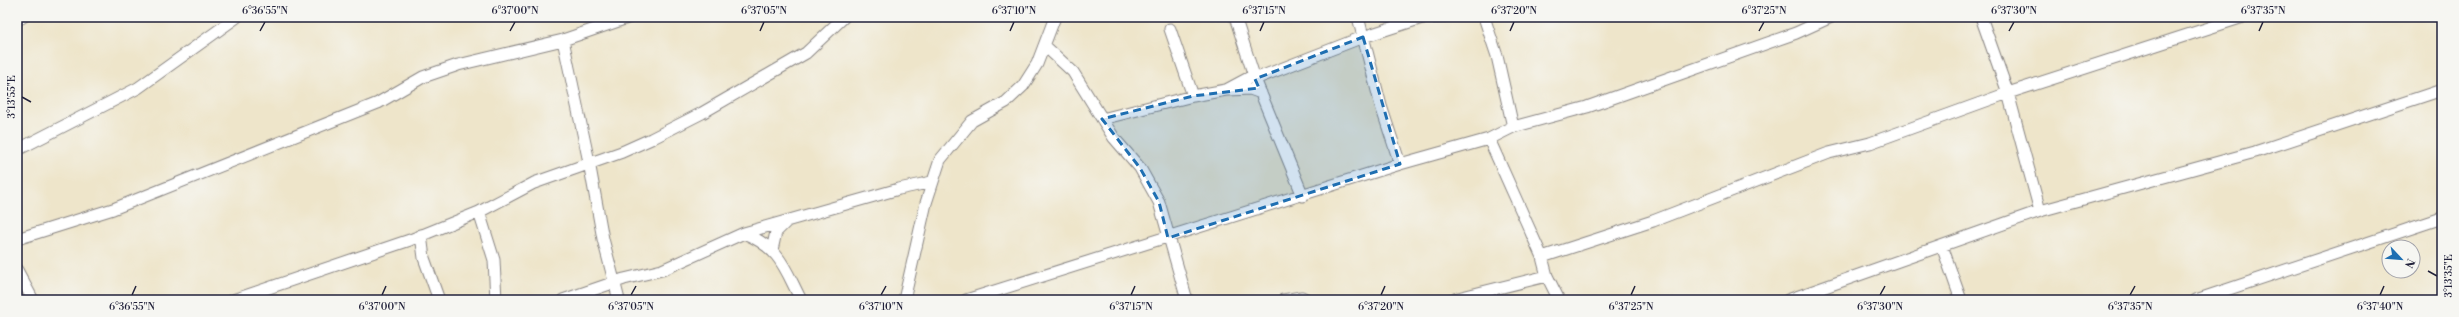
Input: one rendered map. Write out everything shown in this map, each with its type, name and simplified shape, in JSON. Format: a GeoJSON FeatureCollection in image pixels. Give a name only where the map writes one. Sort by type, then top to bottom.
{"type":"FeatureCollection","features":[{"type":"Feature","properties":{"kind":"street"},"geometry":{"type":"LineString","coordinates":[[17,20],[23,17]]}},
{"type":"Feature","properties":{"kind":"street"},"geometry":{"type":"LineString","coordinates":[[17,150],[138,88],[237,17]]}},
{"type":"Feature","properties":{"kind":"street"},"geometry":{"type":"LineString","coordinates":[[17,239],[113,209],[378,103],[422,77],[458,65],[563,40],[627,17]]}},
{"type":"Feature","properties":{"kind":"street"},"geometry":{"type":"LineString","coordinates":[[233,300],[421,235],[479,212],[534,183],[589,162],[622,152],[702,113],[806,53],[844,17]]}},
{"type":"Feature","properties":{"kind":"street"},"geometry":{"type":"LineString","coordinates":[[904,300],[932,182],[940,160],[968,125],[980,115],[1006,102],[1023,86],[1045,46],[1055,17]]}},
{"type":"Feature","properties":{"kind":"street"},"geometry":{"type":"LineString","coordinates":[[1235,17],[1254,77],[1302,196]]}},
{"type":"Feature","properties":{"kind":"street"},"geometry":{"type":"LineString","coordinates":[[1358,17],[1381,106],[1400,164]]}},
{"type":"Feature","properties":{"kind":"street"},"geometry":{"type":"LineString","coordinates":[[1226,90],[1254,77],[1363,37],[1422,18],[1442,17]]}},
{"type":"Feature","properties":{"kind":"street"},"geometry":{"type":"LineString","coordinates":[[1484,17],[1497,56],[1513,127]]}},
{"type":"Feature","properties":{"kind":"street"},"geometry":{"type":"LineString","coordinates":[[966,300],[1168,238],[1400,164],[1489,139],[1513,127],[1587,107],[1796,33],[1831,17]]}},
{"type":"Feature","properties":{"kind":"street"},"geometry":{"type":"LineString","coordinates":[[1981,17],[2008,93],[2040,211]]}},
{"type":"Feature","properties":{"kind":"street"},"geometry":{"type":"LineString","coordinates":[[1542,257],[1653,221],[1830,154],[1870,143],[2008,93],[2243,17]]}},
{"type":"Feature","properties":{"kind":"street"},"geometry":{"type":"LineString","coordinates":[[1170,29],[1193,96]]}},
{"type":"Feature","properties":{"kind":"street"},"geometry":{"type":"LineString","coordinates":[[563,40],[589,162],[603,239],[619,300]]}},
{"type":"Feature","properties":{"kind":"street"},"geometry":{"type":"LineString","coordinates":[[1045,46],[1073,72],[1114,138],[1129,153],[1144,175],[1159,202],[1168,238],[1187,300]]}},
{"type":"Feature","properties":{"kind":"street"},"geometry":{"type":"LineString","coordinates":[[1102,119],[1193,96],[1226,90],[1250,89],[1261,93]]}},
{"type":"Feature","properties":{"kind":"street"},"geometry":{"type":"LineString","coordinates":[[1788,300],[2040,211],[2255,152],[2442,90]]}},
{"type":"Feature","properties":{"kind":"street"},"geometry":{"type":"LineString","coordinates":[[1489,139],[1542,257],[1547,276],[1559,300]]}},
{"type":"Feature","properties":{"kind":"street"},"geometry":{"type":"LineString","coordinates":[[563,300],[572,295],[614,284],[631,277],[662,270],[744,233],[899,189],[932,182]]}},
{"type":"Feature","properties":{"kind":"street"},"geometry":{"type":"LineString","coordinates":[[479,212],[494,260],[496,300]]}},
{"type":"Feature","properties":{"kind":"street"},"geometry":{"type":"LineString","coordinates":[[2196,300],[2241,287],[2288,269],[2442,218]]}},
{"type":"Feature","properties":{"kind":"street"},"geometry":{"type":"LineString","coordinates":[[772,250],[776,232],[788,220]]}},
{"type":"Feature","properties":{"kind":"street"},"geometry":{"type":"LineString","coordinates":[[744,233],[758,239],[772,250],[791,277],[801,300]]}},
{"type":"Feature","properties":{"kind":"street"},"geometry":{"type":"LineString","coordinates":[[421,235],[424,258],[439,300]]}},
{"type":"Feature","properties":{"kind":"street"},"geometry":{"type":"LineString","coordinates":[[1942,246],[1961,300]]}},
{"type":"Feature","properties":{"kind":"street"},"geometry":{"type":"LineString","coordinates":[[17,270],[34,300]]}},
{"type":"Feature","properties":{"kind":"street"},"geometry":{"type":"LineString","coordinates":[[1450,300],[1547,276]]}},
{"type":"Feature","properties":{"kind":"street"},"geometry":{"type":"LineString","coordinates":[[1283,300],[1302,297],[1308,300]]}},
{"type":"Feature","properties":{"kind":"highlighted area"},"geometry":{"type":"Polygon","coordinates":[[[1363,37],[1400,164],[1168,238],[1159,202],[1140,168],[1102,119],[1193,96],[1259,88],[1255,79],[1363,37]]]}}]}
